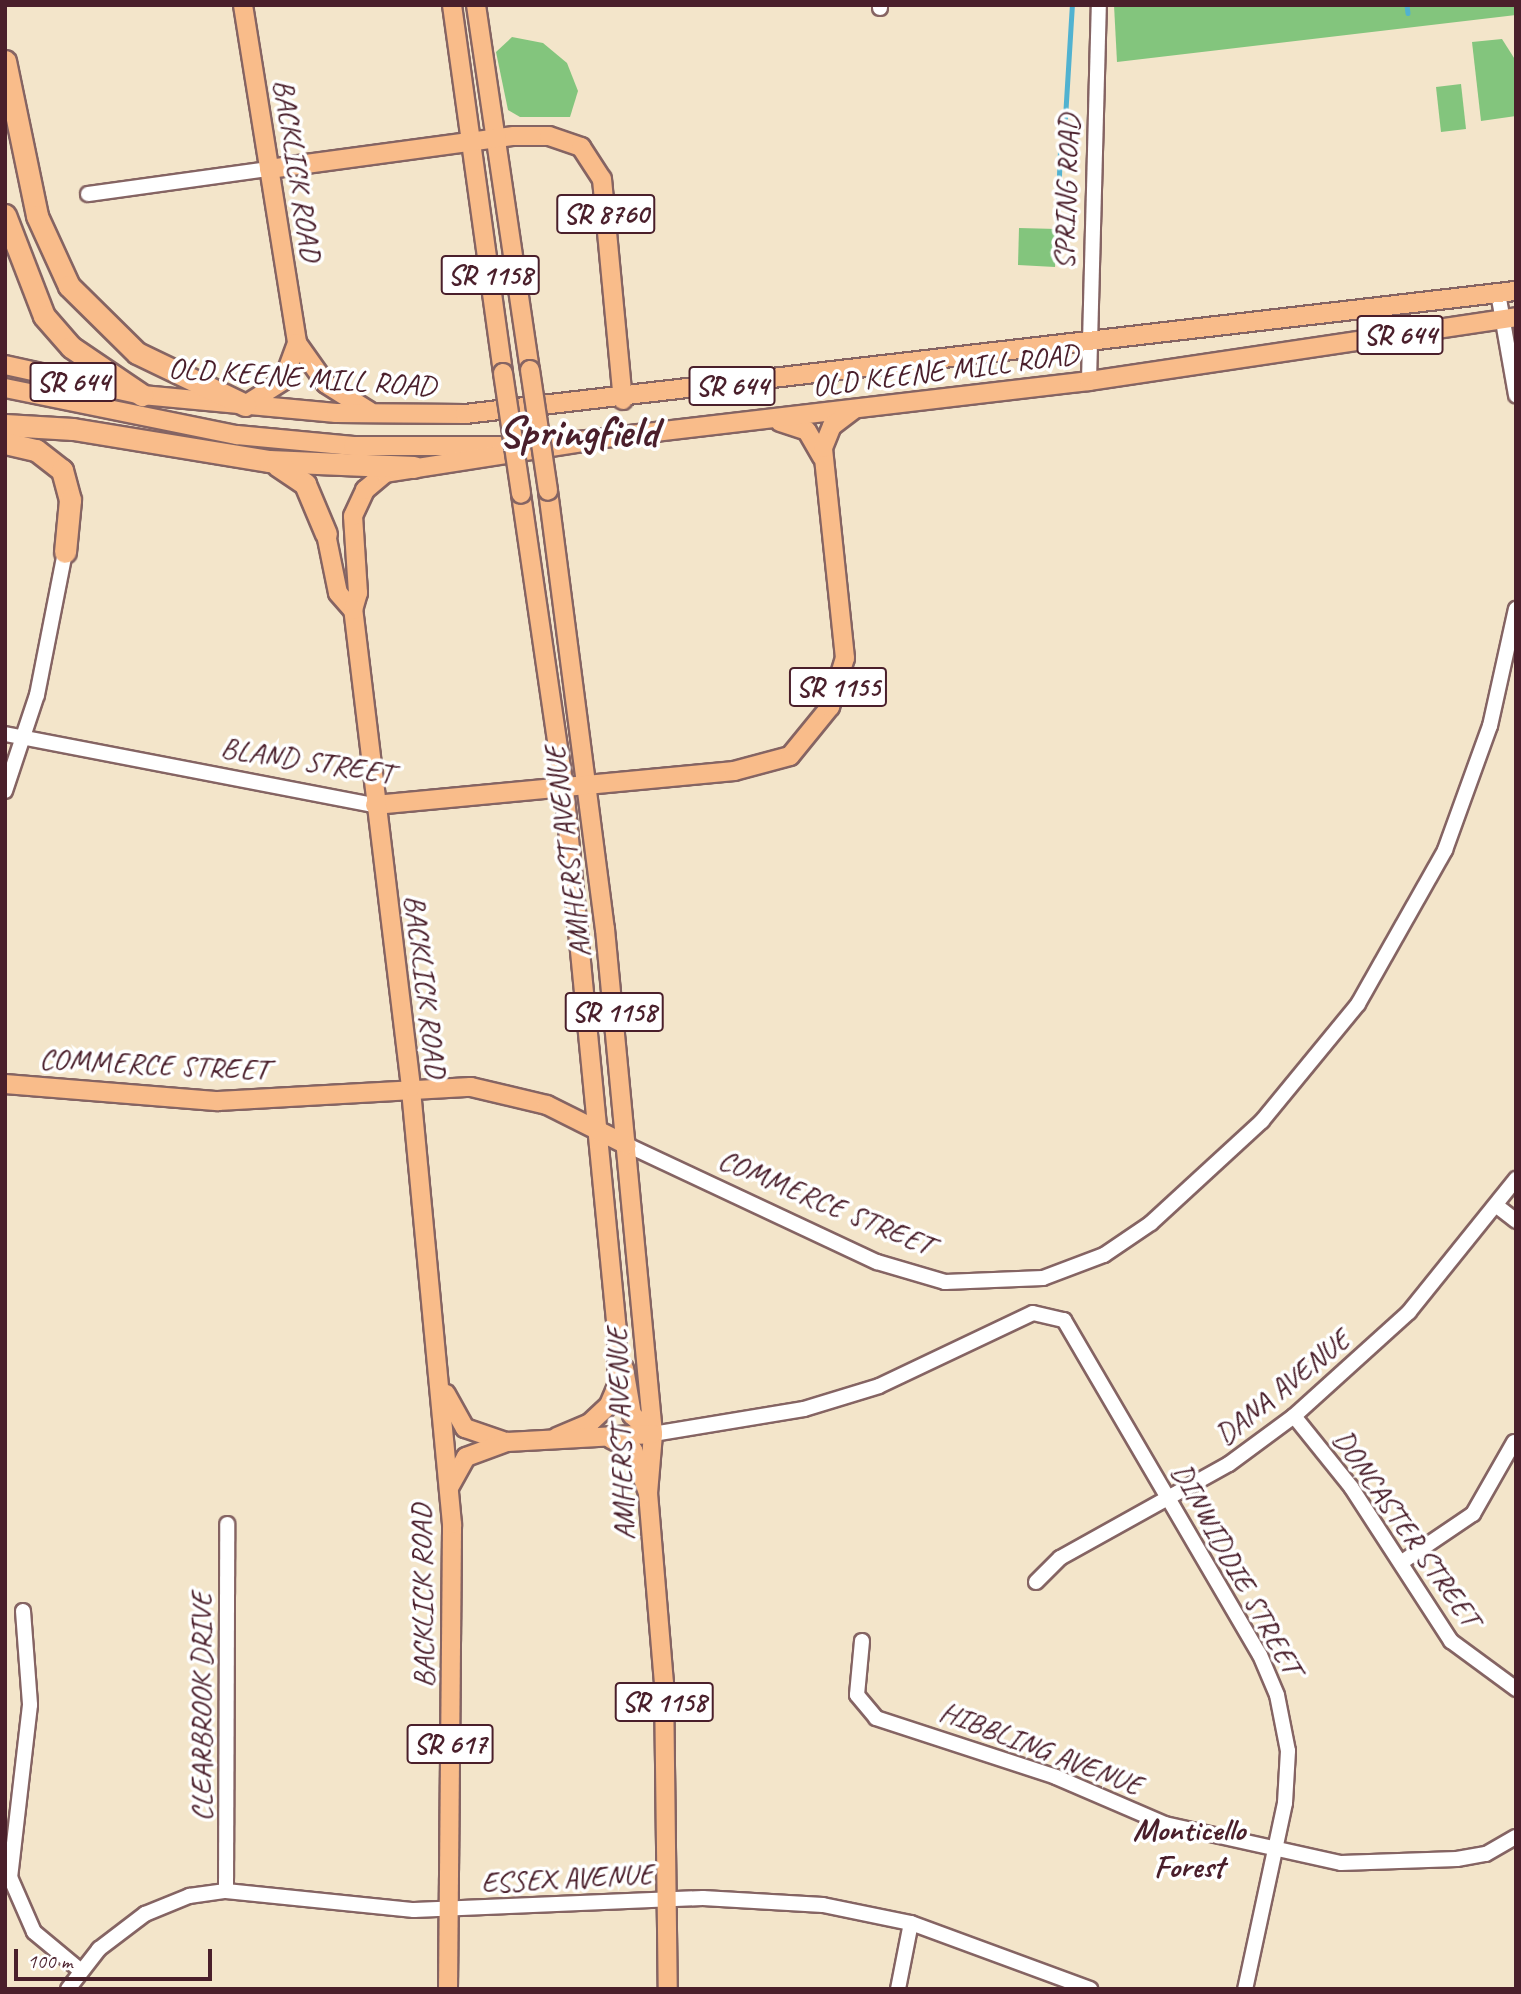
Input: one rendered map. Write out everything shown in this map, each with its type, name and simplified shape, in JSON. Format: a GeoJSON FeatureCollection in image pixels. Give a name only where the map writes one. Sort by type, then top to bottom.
{"type":"FeatureCollection","features":[{"type":"Feature","properties":{"kind":"highway"},"geometry":{"type":"LineString","coordinates":[[5,61],[37,216],[83,305],[156,365],[246,405]]}},
{"type":"Feature","properties":{"kind":"highway"},"geometry":{"type":"LineString","coordinates":[[6,216],[26,283],[50,323],[71,347],[142,395]]}},
{"type":"Feature","properties":{"kind":"highway"},"geometry":{"type":"LineString","coordinates":[[5,425],[73,429],[269,461],[414,467]]}},
{"type":"Feature","properties":{"kind":"highway"},"geometry":{"type":"LineString","coordinates":[[5,443],[36,450],[62,470],[70,500],[65,552]]}},
{"type":"Feature","properties":{"kind":"highway"},"geometry":{"type":"LineString","coordinates":[[269,461],[305,484],[326,534]]}},
{"type":"Feature","properties":{"kind":"main road","name":"BACKLICK ROAD"},"geometry":{"type":"LineString","coordinates":[[243,5],[297,343]]}},
{"type":"Feature","properties":{"kind":"main road","name":"AMHERST AVENUE"},"geometry":{"type":"LineString","coordinates":[[452,5],[564,787],[617,1331],[617,1386],[609,1405],[590,1423],[557,1437]]}},
{"type":"Feature","properties":{"kind":"main road","name":"AMHERST AVENUE"},"geometry":{"type":"LineString","coordinates":[[476,5],[548,491],[588,784],[627,1145],[653,1434],[648,1493],[664,1683],[668,1989]]}},
{"type":"Feature","properties":{"kind":"main road","name":"SR 8760"},"geometry":{"type":"LineString","coordinates":[[269,169],[496,137],[560,138],[581,147],[599,168],[622,400]]}},
{"type":"Feature","properties":{"kind":"main road","name":"OLD KEENE MILL ROAD"},"geometry":{"type":"LineString","coordinates":[[5,365],[142,395],[376,414],[622,400],[1087,346],[1507,292]]}},
{"type":"Feature","properties":{"kind":"main road","name":"OLD KEENE MILL ROAD"},"geometry":{"type":"LineString","coordinates":[[5,388],[134,418],[293,442],[468,447],[582,442],[1089,381],[1510,317]]}},
{"type":"Feature","properties":{"kind":"main road"},"geometry":{"type":"LineString","coordinates":[[246,405],[283,381],[297,343]]}},
{"type":"Feature","properties":{"kind":"main road"},"geometry":{"type":"LineString","coordinates":[[297,343],[334,391],[376,414]]}},
{"type":"Feature","properties":{"kind":"main road"},"geometry":{"type":"LineString","coordinates":[[823,461],[831,426],[856,409]]}},
{"type":"Feature","properties":{"kind":"main road"},"geometry":{"type":"LineString","coordinates":[[766,419],[807,431],[823,461]]}},
{"type":"Feature","properties":{"kind":"main road","name":"BACKLICK ROAD"},"geometry":{"type":"LineString","coordinates":[[448,1989],[449,1490],[411,1087],[353,610],[357,503],[373,481],[414,467],[582,442]]}},
{"type":"Feature","properties":{"kind":"main road","name":"BLAND STREET"},"geometry":{"type":"LineString","coordinates":[[376,804],[763,767],[806,741],[833,700],[846,647],[823,461]]}},
{"type":"Feature","properties":{"kind":"main road","name":"BACKLICK ROAD"},"geometry":{"type":"LineString","coordinates":[[326,534],[338,593],[353,610]]}},
{"type":"Feature","properties":{"kind":"main road","name":"COMMERCE STREET"},"geometry":{"type":"LineString","coordinates":[[5,1084],[218,1101],[411,1087],[502,1092],[596,1128],[627,1145]]}},
{"type":"Feature","properties":{"kind":"main road"},"geometry":{"type":"LineString","coordinates":[[617,1331],[632,1415],[653,1434]]}},
{"type":"Feature","properties":{"kind":"main road","name":"BACKLICK ROAD"},"geometry":{"type":"LineString","coordinates":[[439,1370],[465,1428],[507,1442]]}},
{"type":"Feature","properties":{"kind":"main road"},"geometry":{"type":"LineString","coordinates":[[449,1490],[466,1457],[507,1442],[557,1437],[653,1434]]}},
{"type":"Feature","properties":{"kind":"main road"},"geometry":{"type":"LineString","coordinates":[[599,1437],[633,1450],[648,1493]]}},
{"type":"Feature","properties":{"kind":"street","name":"SPRING ROAD"},"geometry":{"type":"LineString","coordinates":[[1089,381],[1087,346],[1099,5]]}},
{"type":"Feature","properties":{"kind":"street"},"geometry":{"type":"LineString","coordinates":[[88,194],[269,169]]}},
{"type":"Feature","properties":{"kind":"street"},"geometry":{"type":"LineString","coordinates":[[1507,292],[1516,394]]}},
{"type":"Feature","properties":{"kind":"street"},"geometry":{"type":"LineString","coordinates":[[5,791],[26,738],[65,552]]}},
{"type":"Feature","properties":{"kind":"street","name":"COMMERCE STREET"},"geometry":{"type":"LineString","coordinates":[[627,1145],[877,1262],[944,1282],[1029,1280],[1104,1255],[1151,1223],[1262,1121],[1358,1004],[1410,919],[1454,826],[1490,726],[1516,609]]}},
{"type":"Feature","properties":{"kind":"street","name":"BLAND STREET"},"geometry":{"type":"LineString","coordinates":[[5,734],[376,804]]}},
{"type":"Feature","properties":{"kind":"street","name":"DANA AVENUE"},"geometry":{"type":"LineString","coordinates":[[1036,1582],[1060,1558],[1169,1500],[1294,1416],[1409,1311],[1497,1206],[1516,1179]]}},
{"type":"Feature","properties":{"kind":"street"},"geometry":{"type":"LineString","coordinates":[[1497,1206],[1516,1221]]}},
{"type":"Feature","properties":{"kind":"street","name":"DINWIDDIE STREET"},"geometry":{"type":"LineString","coordinates":[[653,1434],[738,1423],[839,1399],[1033,1313],[1057,1314],[1086,1355],[1277,1695],[1288,1769],[1275,1850],[1245,1989]]}},
{"type":"Feature","properties":{"kind":"street","name":"DONCASTER STREET"},"geometry":{"type":"LineString","coordinates":[[1294,1416],[1402,1562],[1451,1642],[1516,1689]]}},
{"type":"Feature","properties":{"kind":"street"},"geometry":{"type":"LineString","coordinates":[[1402,1562],[1473,1514],[1514,1442]]}},
{"type":"Feature","properties":{"kind":"street","name":"CLEARBROOK DRIVE"},"geometry":{"type":"LineString","coordinates":[[226,1891],[228,1524]]}},
{"type":"Feature","properties":{"kind":"street"},"geometry":{"type":"LineString","coordinates":[[23,1611],[30,1705],[10,1877],[34,1932],[81,1970]]}},
{"type":"Feature","properties":{"kind":"street","name":"HIBBLING AVENUE"},"geometry":{"type":"LineString","coordinates":[[862,1642],[857,1695],[876,1718],[1043,1773],[1165,1824],[1340,1863],[1457,1859],[1486,1854],[1516,1837]]}},
{"type":"Feature","properties":{"kind":"street","name":"ESSEX AVENUE"},"geometry":{"type":"LineString","coordinates":[[68,1989],[81,1970],[145,1914],[189,1896],[226,1891],[447,1909],[668,1899],[778,1900],[911,1923],[1088,1988]]}},
{"type":"Feature","properties":{"kind":"street"},"geometry":{"type":"LineString","coordinates":[[898,1989],[911,1923]]}},
{"type":"Feature","properties":{"kind":"green space"},"geometry":{"type":"Polygon","coordinates":[[[1114,5],[1516,5],[1516,15],[1117,62],[1114,5]]]}},
{"type":"Feature","properties":{"kind":"green space"},"geometry":{"type":"Polygon","coordinates":[[[512,37],[543,43],[567,63],[578,91],[570,117],[520,117],[508,110],[496,52],[512,37]]]}},
{"type":"Feature","properties":{"kind":"green space"},"geometry":{"type":"Polygon","coordinates":[[[1502,39],[1516,61],[1516,116],[1481,121],[1472,42],[1502,39]]]}},
{"type":"Feature","properties":{"kind":"green space"},"geometry":{"type":"Polygon","coordinates":[[[1461,84],[1466,129],[1441,132],[1436,87],[1461,84]]]}},
{"type":"Feature","properties":{"kind":"green space"},"geometry":{"type":"Polygon","coordinates":[[[1019,228],[1057,229],[1055,267],[1018,265],[1019,228]]]}},
{"type":"Feature","properties":{"kind":"waterway"},"geometry":{"type":"LineString","coordinates":[[1065,118],[1072,5]]}},
{"type":"Feature","properties":{"kind":"waterway"},"geometry":{"type":"LineString","coordinates":[[1407,5],[1408,13]]}},
{"type":"Feature","properties":{"kind":"waterway"},"geometry":{"type":"LineString","coordinates":[[1057,225],[1060,149]]}},
{"type":"Feature","properties":{"kind":"district","name":"Springfield"},"geometry":{"type":"Point","coordinates":[578,432]}},
{"type":"Feature","properties":{"kind":"district","name":"Monticello Forest"},"geometry":{"type":"Point","coordinates":[1189,1850]}}]}
